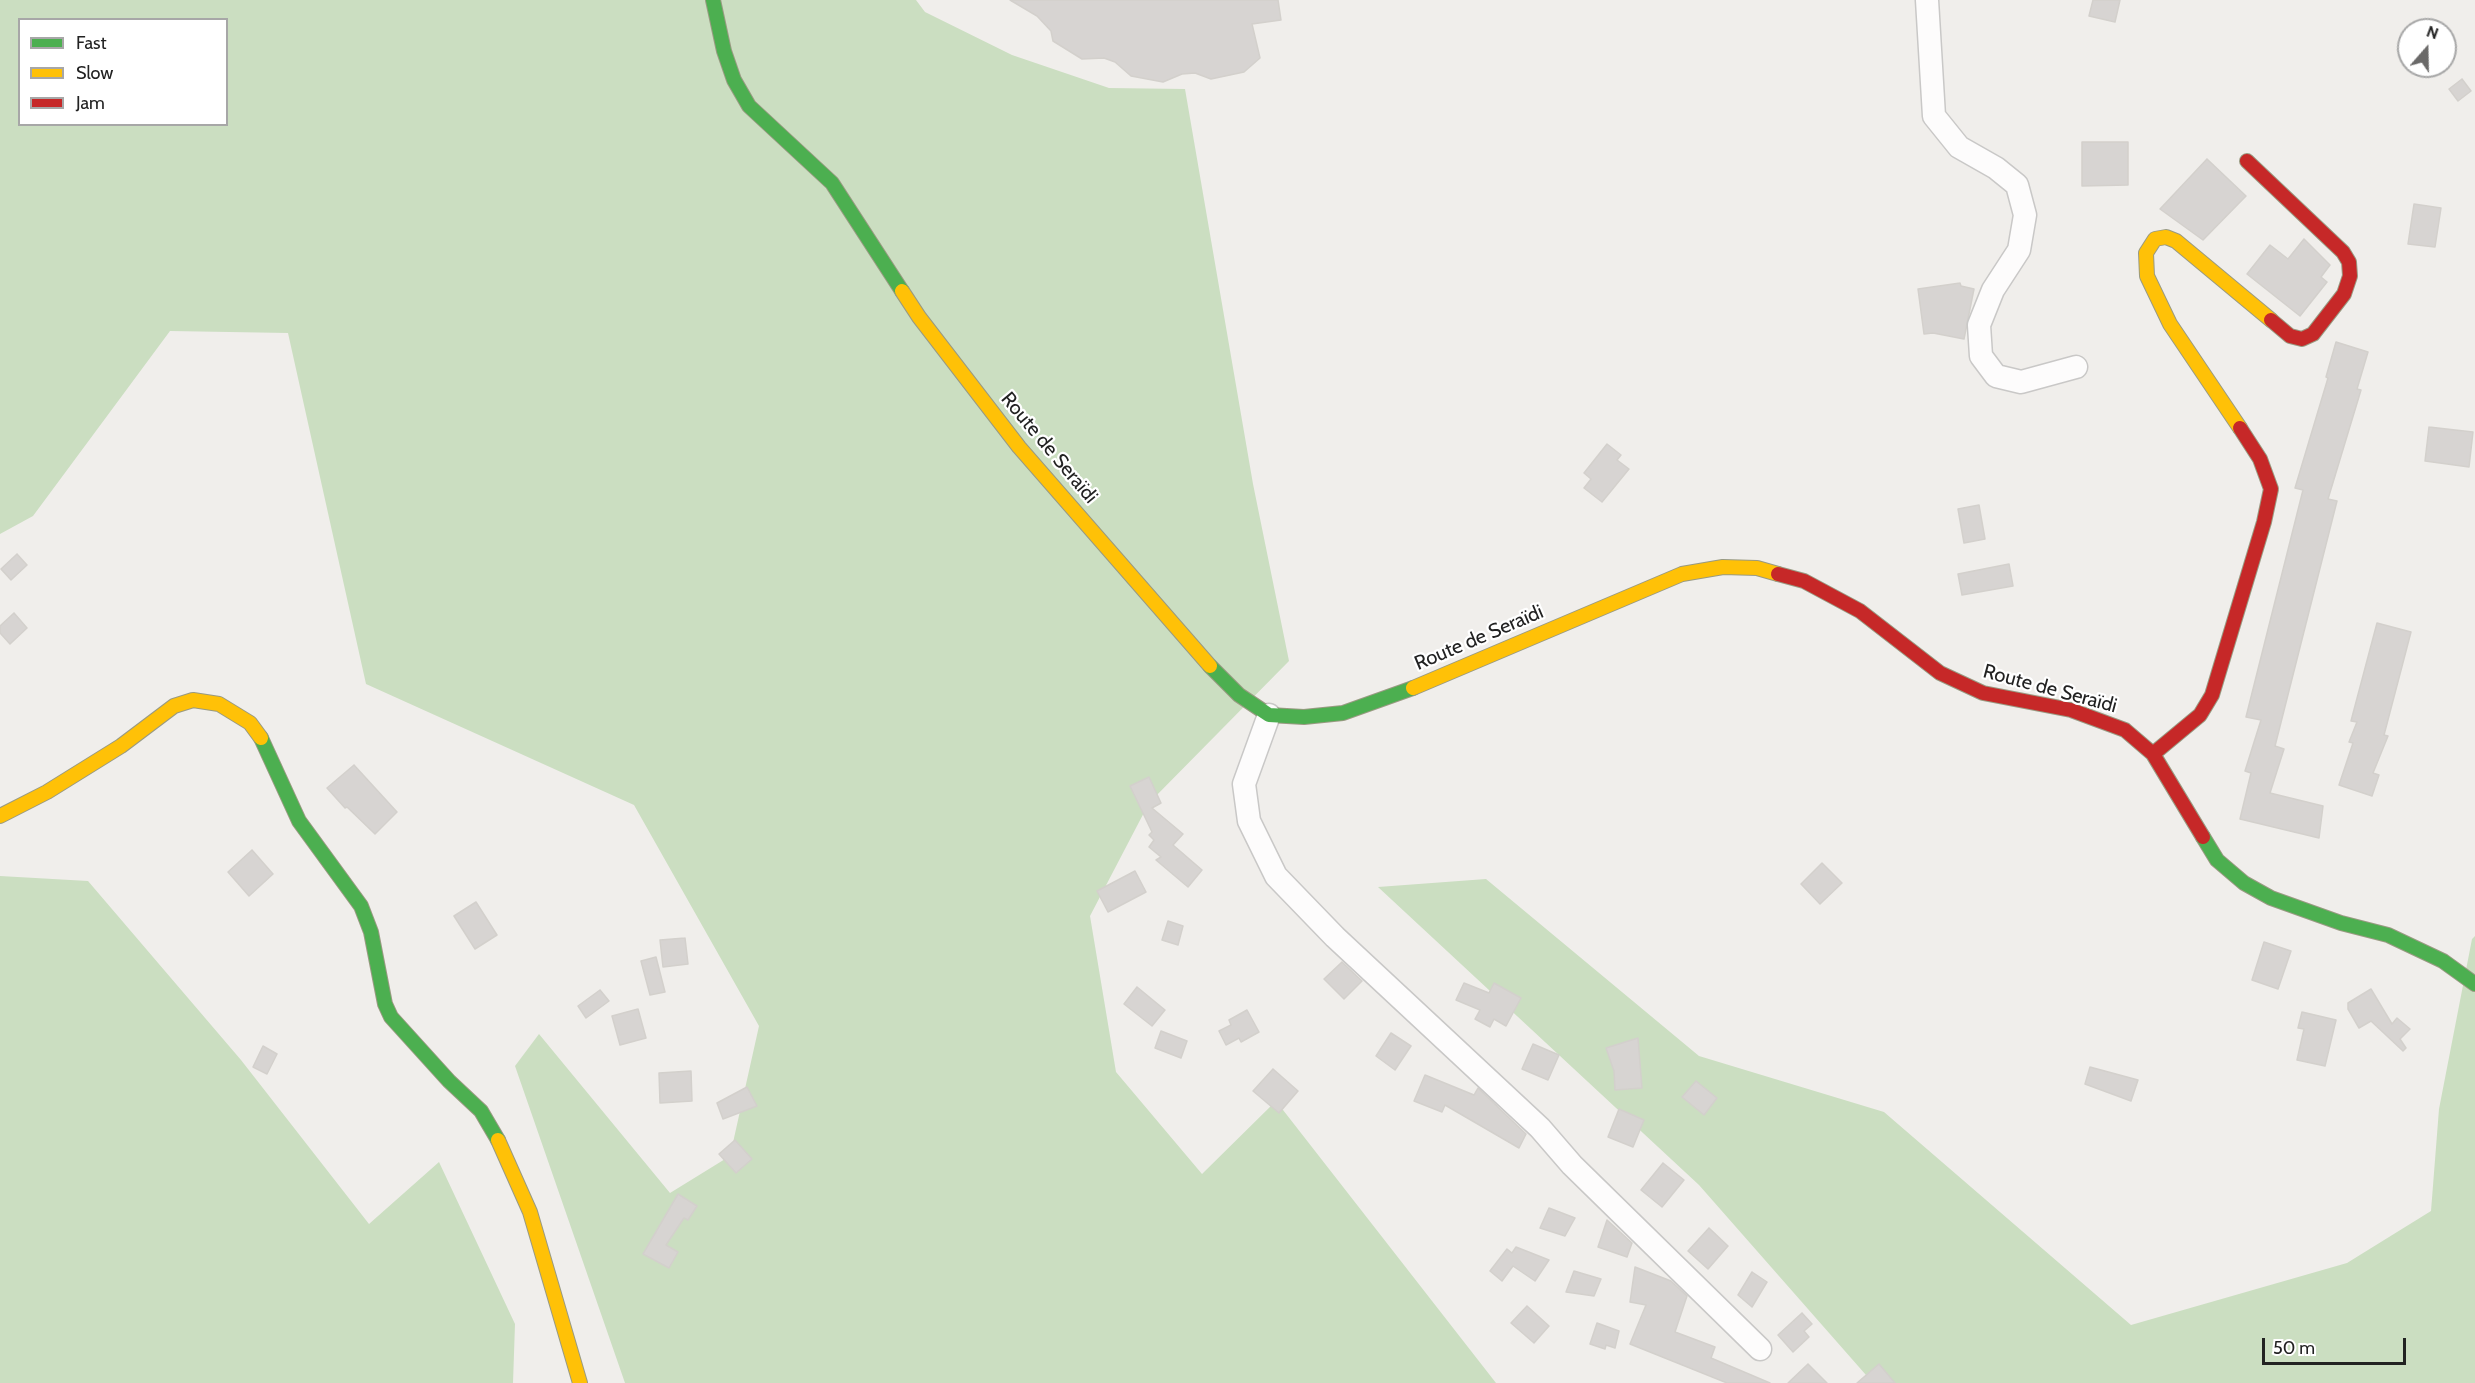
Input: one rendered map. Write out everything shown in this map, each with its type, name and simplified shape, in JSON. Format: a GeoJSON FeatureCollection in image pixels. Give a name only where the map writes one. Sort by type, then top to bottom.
{"type":"FeatureCollection","features":[{"type":"Feature","properties":{"kind":"main road","name":"Route de Seraïdi"},"geometry":{"type":"LineString","coordinates":[[713,0],[724,51],[734,80],[749,106],[832,183],[919,317],[1019,447],[1110,549],[1191,648],[1239,695],[1269,715],[1304,717],[1343,713],[1431,681],[1682,574],[1723,567],[1757,568],[1804,581],[1860,611],[1940,673],[1983,693],[2082,714],[2125,730],[2153,754],[2217,860],[2244,883],[2271,898],[2341,923],[2388,935],[2443,961],[2475,984]]}},
{"type":"Feature","properties":{"kind":"main road"},"geometry":{"type":"LineString","coordinates":[[2153,754],[2200,715],[2212,695],[2265,522],[2271,489],[2260,459],[2170,324],[2147,276],[2146,253],[2155,239],[2166,237],[2176,241],[2290,336],[2302,339],[2313,334],[2344,294],[2350,276],[2349,262],[2343,252],[2247,161]]}},
{"type":"Feature","properties":{"kind":"main road"},"geometry":{"type":"LineString","coordinates":[[0,816],[47,792],[121,746],[174,706],[193,700],[204,700],[237,713],[250,723],[261,737],[299,821],[362,906],[370,932],[385,1004],[391,1017],[449,1081],[481,1111],[496,1135],[530,1212],[579,1383]]}},
{"type":"Feature","properties":{"kind":"street"},"geometry":{"type":"LineString","coordinates":[[1928,0],[1934,116],[1959,147],[1996,168],[2017,184],[2025,215],[2019,250],[1993,290],[1979,326],[1981,356],[1996,376],[2020,382],[2076,367]]}},
{"type":"Feature","properties":{"kind":"street"},"geometry":{"type":"LineString","coordinates":[[1269,715],[1244,784],[1249,821],[1276,876],[1335,937],[1540,1128],[1572,1165],[1760,1349]]}},
{"type":"Feature","properties":{"kind":"green space"},"geometry":{"type":"Polygon","coordinates":[[[0,0],[916,0],[925,12],[1012,55],[1109,88],[1185,89],[1253,484],[1289,661],[1149,803],[1090,916],[1116,1072],[1202,1174],[1276,1101],[1496,1383],[625,1383],[515,1066],[539,1034],[670,1193],[730,1156],[759,1026],[634,805],[366,684],[288,333],[170,331],[33,516],[0,534],[0,0]]]}},
{"type":"Feature","properties":{"kind":"green space"},"geometry":{"type":"Polygon","coordinates":[[[0,876],[88,881],[241,1060],[369,1224],[439,1162],[515,1324],[513,1383],[0,1383],[0,876]]]}},
{"type":"Feature","properties":{"kind":"green space"},"geometry":{"type":"Polygon","coordinates":[[[1486,879],[1699,1056],[1884,1112],[2131,1325],[2347,1263],[2431,1211],[2439,1109],[2472,939],[2475,936],[2475,1383],[1873,1383],[1699,1185],[1378,887],[1486,879]]]}},
{"type":"Feature","properties":{"kind":"building"},"geometry":{"type":"Polygon","coordinates":[[[1010,0],[1278,0],[1281,20],[1252,24],[1260,58],[1244,72],[1211,79],[1195,73],[1182,74],[1163,82],[1131,76],[1115,62],[1104,58],[1082,59],[1053,41],[1051,31],[1037,16],[1010,0]]]}},
{"type":"Feature","properties":{"kind":"building"},"geometry":{"type":"Polygon","coordinates":[[[2093,0],[2120,0],[2115,22],[2089,16],[2093,0]]]}},
{"type":"Feature","properties":{"kind":"building"},"geometry":{"type":"Polygon","coordinates":[[[2462,79],[2471,91],[2458,101],[2449,89],[2462,79]]]}},
{"type":"Feature","properties":{"kind":"building"},"geometry":{"type":"Polygon","coordinates":[[[2082,142],[2128,142],[2128,185],[2082,186],[2082,142]]]}},
{"type":"Feature","properties":{"kind":"building"},"geometry":{"type":"Polygon","coordinates":[[[2207,159],[2246,196],[2203,240],[2160,209],[2207,159]]]}},
{"type":"Feature","properties":{"kind":"building"},"geometry":{"type":"Polygon","coordinates":[[[2414,204],[2441,208],[2435,247],[2408,244],[2414,204]]]}},
{"type":"Feature","properties":{"kind":"building"},"geometry":{"type":"Polygon","coordinates":[[[2304,239],[2330,265],[2321,277],[2327,282],[2300,316],[2247,274],[2270,245],[2288,259],[2304,239]]]}},
{"type":"Feature","properties":{"kind":"building"},"geometry":{"type":"Polygon","coordinates":[[[1960,283],[1961,286],[1974,289],[1964,339],[1933,333],[1924,334],[1918,289],[1960,283]]]}},
{"type":"Feature","properties":{"kind":"building"},"geometry":{"type":"Polygon","coordinates":[[[2336,342],[2368,352],[2357,389],[2361,390],[2328,499],[2337,501],[2275,746],[2284,749],[2270,793],[2323,806],[2319,838],[2240,819],[2251,773],[2245,771],[2261,720],[2246,717],[2303,490],[2295,488],[2328,378],[2326,377],[2336,342]]]}},
{"type":"Feature","properties":{"kind":"building"},"geometry":{"type":"Polygon","coordinates":[[[2429,427],[2473,432],[2469,467],[2425,461],[2429,427]]]}},
{"type":"Feature","properties":{"kind":"building"},"geometry":{"type":"Polygon","coordinates":[[[1607,444],[1621,455],[1617,460],[1629,469],[1602,502],[1584,488],[1591,479],[1584,473],[1607,444]]]}},
{"type":"Feature","properties":{"kind":"building"},"geometry":{"type":"Polygon","coordinates":[[[1979,505],[1985,539],[1964,543],[1958,509],[1979,505]]]}},
{"type":"Feature","properties":{"kind":"building"},"geometry":{"type":"Polygon","coordinates":[[[17,554],[27,565],[11,580],[1,569],[17,554]]]}},
{"type":"Feature","properties":{"kind":"building"},"geometry":{"type":"Polygon","coordinates":[[[2009,564],[2013,586],[1962,595],[1958,574],[2009,564]]]}},
{"type":"Feature","properties":{"kind":"building"},"geometry":{"type":"Polygon","coordinates":[[[14,613],[27,628],[10,644],[0,633],[0,626],[14,613]]]}},
{"type":"Feature","properties":{"kind":"building"},"geometry":{"type":"Polygon","coordinates":[[[2377,623],[2411,632],[2384,735],[2388,736],[2373,773],[2379,775],[2372,796],[2339,785],[2353,743],[2349,742],[2357,722],[2351,721],[2377,623]]]}},
{"type":"Feature","properties":{"kind":"building"},"geometry":{"type":"Polygon","coordinates":[[[354,765],[397,812],[375,834],[347,807],[345,808],[327,788],[354,765]]]}},
{"type":"Feature","properties":{"kind":"building"},"geometry":{"type":"Polygon","coordinates":[[[1149,777],[1161,803],[1152,808],[1183,834],[1173,845],[1202,870],[1188,887],[1156,860],[1161,857],[1149,847],[1154,840],[1149,835],[1152,832],[1130,786],[1149,777]]]}},
{"type":"Feature","properties":{"kind":"building"},"geometry":{"type":"Polygon","coordinates":[[[252,850],[273,874],[249,896],[228,872],[252,850]]]}},
{"type":"Feature","properties":{"kind":"building"},"geometry":{"type":"Polygon","coordinates":[[[1822,863],[1842,883],[1820,904],[1801,884],[1822,863]]]}},
{"type":"Feature","properties":{"kind":"building"},"geometry":{"type":"Polygon","coordinates":[[[1135,871],[1146,892],[1108,912],[1097,891],[1135,871]]]}},
{"type":"Feature","properties":{"kind":"building"},"geometry":{"type":"Polygon","coordinates":[[[476,902],[497,935],[475,949],[454,916],[476,902]]]}},
{"type":"Feature","properties":{"kind":"building"},"geometry":{"type":"Polygon","coordinates":[[[1168,921],[1183,926],[1178,945],[1162,940],[1168,921]]]}},
{"type":"Feature","properties":{"kind":"building"},"geometry":{"type":"Polygon","coordinates":[[[685,938],[688,964],[663,967],[660,940],[685,938]]]}},
{"type":"Feature","properties":{"kind":"building"},"geometry":{"type":"Polygon","coordinates":[[[2264,942],[2291,951],[2278,989],[2252,980],[2264,942]]]}},
{"type":"Feature","properties":{"kind":"building"},"geometry":{"type":"Polygon","coordinates":[[[656,957],[665,992],[650,995],[641,961],[656,957]]]}},
{"type":"Feature","properties":{"kind":"building"},"geometry":{"type":"Polygon","coordinates":[[[1342,962],[1362,981],[1344,999],[1324,979],[1342,962]]]}},
{"type":"Feature","properties":{"kind":"building"},"geometry":{"type":"Polygon","coordinates":[[[1464,983],[1489,993],[1494,983],[1521,998],[1506,1026],[1494,1019],[1490,1027],[1475,1019],[1480,1010],[1456,1000],[1464,983]]]}},
{"type":"Feature","properties":{"kind":"building"},"geometry":{"type":"Polygon","coordinates":[[[1137,987],[1165,1010],[1152,1026],[1124,1004],[1137,987]]]}},
{"type":"Feature","properties":{"kind":"building"},"geometry":{"type":"Polygon","coordinates":[[[2371,989],[2392,1024],[2397,1018],[2410,1029],[2400,1039],[2406,1048],[2403,1051],[2371,1021],[2359,1028],[2348,1009],[2348,1003],[2371,989]]]}},
{"type":"Feature","properties":{"kind":"building"},"geometry":{"type":"Polygon","coordinates":[[[600,990],[609,1001],[586,1018],[578,1006],[600,990]]]}},
{"type":"Feature","properties":{"kind":"building"},"geometry":{"type":"Polygon","coordinates":[[[638,1009],[646,1038],[620,1045],[612,1016],[638,1009]]]}},
{"type":"Feature","properties":{"kind":"building"},"geometry":{"type":"Polygon","coordinates":[[[1247,1010],[1259,1032],[1241,1042],[1239,1038],[1226,1045],[1219,1031],[1231,1025],[1229,1020],[1247,1010]]]}},
{"type":"Feature","properties":{"kind":"building"},"geometry":{"type":"Polygon","coordinates":[[[2302,1012],[2336,1020],[2325,1066],[2297,1060],[2304,1029],[2298,1028],[2302,1012]]]}},
{"type":"Feature","properties":{"kind":"building"},"geometry":{"type":"Polygon","coordinates":[[[1161,1031],[1187,1041],[1181,1058],[1155,1048],[1161,1031]]]}},
{"type":"Feature","properties":{"kind":"building"},"geometry":{"type":"Polygon","coordinates":[[[1391,1033],[1411,1046],[1395,1070],[1376,1056],[1391,1033]]]}},
{"type":"Feature","properties":{"kind":"building"},"geometry":{"type":"Polygon","coordinates":[[[1638,1038],[1642,1088],[1615,1090],[1614,1071],[1606,1048],[1638,1038]]]}},
{"type":"Feature","properties":{"kind":"building"},"geometry":{"type":"Polygon","coordinates":[[[1533,1044],[1559,1055],[1548,1080],[1522,1069],[1533,1044]]]}},
{"type":"Feature","properties":{"kind":"building"},"geometry":{"type":"Polygon","coordinates":[[[263,1046],[277,1054],[267,1074],[253,1067],[263,1046]]]}},
{"type":"Feature","properties":{"kind":"building"},"geometry":{"type":"Polygon","coordinates":[[[2090,1067],[2138,1080],[2131,1101],[2085,1084],[2090,1067]]]}},
{"type":"Feature","properties":{"kind":"building"},"geometry":{"type":"Polygon","coordinates":[[[1273,1069],[1298,1091],[1279,1113],[1253,1091],[1273,1069]]]}},
{"type":"Feature","properties":{"kind":"building"},"geometry":{"type":"Polygon","coordinates":[[[691,1071],[692,1101],[660,1103],[659,1073],[691,1071]]]}},
{"type":"Feature","properties":{"kind":"building"},"geometry":{"type":"Polygon","coordinates":[[[1425,1075],[1474,1095],[1478,1088],[1526,1134],[1519,1148],[1445,1105],[1442,1112],[1414,1101],[1425,1075]]]}},
{"type":"Feature","properties":{"kind":"building"},"geometry":{"type":"Polygon","coordinates":[[[1696,1081],[1717,1098],[1704,1115],[1682,1097],[1696,1081]]]}},
{"type":"Feature","properties":{"kind":"building"},"geometry":{"type":"Polygon","coordinates":[[[747,1087],[757,1106],[723,1119],[717,1103],[747,1087]]]}},
{"type":"Feature","properties":{"kind":"building"},"geometry":{"type":"Polygon","coordinates":[[[1619,1109],[1644,1120],[1633,1147],[1608,1137],[1619,1109]]]}},
{"type":"Feature","properties":{"kind":"building"},"geometry":{"type":"Polygon","coordinates":[[[735,1140],[752,1159],[736,1173],[719,1154],[735,1140]]]}},
{"type":"Feature","properties":{"kind":"building"},"geometry":{"type":"Polygon","coordinates":[[[1663,1163],[1684,1180],[1662,1207],[1641,1190],[1663,1163]]]}},
{"type":"Feature","properties":{"kind":"building"},"geometry":{"type":"Polygon","coordinates":[[[678,1194],[697,1206],[688,1220],[684,1218],[666,1245],[678,1252],[669,1268],[643,1254],[678,1194]]]}},
{"type":"Feature","properties":{"kind":"building"},"geometry":{"type":"Polygon","coordinates":[[[1549,1208],[1575,1218],[1565,1236],[1540,1228],[1549,1208]]]}},
{"type":"Feature","properties":{"kind":"building"},"geometry":{"type":"Polygon","coordinates":[[[1607,1220],[1632,1243],[1627,1257],[1598,1247],[1607,1220]]]}},
{"type":"Feature","properties":{"kind":"building"},"geometry":{"type":"Polygon","coordinates":[[[1709,1228],[1728,1246],[1708,1269],[1688,1251],[1709,1228]]]}},
{"type":"Feature","properties":{"kind":"building"},"geometry":{"type":"Polygon","coordinates":[[[1516,1247],[1549,1260],[1535,1281],[1513,1266],[1502,1281],[1490,1271],[1507,1249],[1512,1253],[1516,1247]]]}},
{"type":"Feature","properties":{"kind":"building"},"geometry":{"type":"Polygon","coordinates":[[[1635,1267],[1671,1281],[1687,1296],[1675,1332],[1715,1347],[1711,1358],[1770,1383],[1727,1383],[1630,1344],[1646,1305],[1630,1302],[1635,1267]]]}},
{"type":"Feature","properties":{"kind":"building"},"geometry":{"type":"Polygon","coordinates":[[[1574,1271],[1601,1279],[1594,1296],[1566,1292],[1574,1271]]]}},
{"type":"Feature","properties":{"kind":"building"},"geometry":{"type":"Polygon","coordinates":[[[1752,1272],[1767,1282],[1752,1307],[1738,1295],[1752,1272]]]}},
{"type":"Feature","properties":{"kind":"building"},"geometry":{"type":"Polygon","coordinates":[[[1527,1306],[1549,1326],[1534,1343],[1511,1323],[1527,1306]]]}},
{"type":"Feature","properties":{"kind":"building"},"geometry":{"type":"Polygon","coordinates":[[[1802,1313],[1812,1324],[1804,1331],[1809,1337],[1793,1352],[1778,1335],[1802,1313]]]}},
{"type":"Feature","properties":{"kind":"building"},"geometry":{"type":"Polygon","coordinates":[[[1597,1323],[1619,1331],[1615,1348],[1606,1345],[1605,1349],[1590,1344],[1597,1323]]]}},
{"type":"Feature","properties":{"kind":"building"},"geometry":{"type":"Polygon","coordinates":[[[1808,1364],[1827,1383],[1788,1383],[1808,1364]]]}},
{"type":"Feature","properties":{"kind":"building"},"geometry":{"type":"Polygon","coordinates":[[[1879,1364],[1895,1383],[1857,1383],[1879,1364]]]}},
{"type":"Feature","properties":{"kind":"traffic: fast"},"geometry":{"type":"LineString","coordinates":[[713,0],[724,51],[734,80],[749,106],[832,183],[902,291]]}},
{"type":"Feature","properties":{"kind":"traffic: fast"},"geometry":{"type":"LineString","coordinates":[[1210,666],[1239,695],[1269,715],[1304,717],[1343,713],[1413,688]]}},
{"type":"Feature","properties":{"kind":"traffic: fast"},"geometry":{"type":"LineString","coordinates":[[261,738],[299,821],[361,906],[371,932],[385,1004],[391,1017],[449,1081],[481,1111],[498,1140]]}},
{"type":"Feature","properties":{"kind":"traffic: fast"},"geometry":{"type":"LineString","coordinates":[[2203,837],[2217,860],[2244,883],[2271,898],[2341,923],[2388,935],[2443,961],[2475,984]]}},
{"type":"Feature","properties":{"kind":"traffic: slow"},"geometry":{"type":"LineString","coordinates":[[2240,428],[2170,324],[2147,276],[2146,253],[2155,239],[2166,237],[2176,241],[2271,320]]}},
{"type":"Feature","properties":{"kind":"traffic: slow"},"geometry":{"type":"LineString","coordinates":[[902,291],[919,317],[1019,447],[1210,666]]}},
{"type":"Feature","properties":{"kind":"traffic: slow"},"geometry":{"type":"LineString","coordinates":[[1413,688],[1682,574],[1723,567],[1757,568],[1778,574]]}},
{"type":"Feature","properties":{"kind":"traffic: slow"},"geometry":{"type":"LineString","coordinates":[[0,816],[47,792],[121,746],[174,706],[193,700],[219,704],[250,723],[261,738]]}},
{"type":"Feature","properties":{"kind":"traffic: slow"},"geometry":{"type":"LineString","coordinates":[[498,1140],[530,1212],[580,1383]]}},
{"type":"Feature","properties":{"kind":"traffic: jam"},"geometry":{"type":"LineString","coordinates":[[2247,161],[2343,252],[2349,262],[2350,276],[2344,294],[2313,334],[2302,339],[2290,336],[2271,320]]}},
{"type":"Feature","properties":{"kind":"traffic: jam"},"geometry":{"type":"LineString","coordinates":[[2153,754],[2200,715],[2212,695],[2264,522],[2271,489],[2260,459],[2240,428]]}},
{"type":"Feature","properties":{"kind":"traffic: jam"},"geometry":{"type":"LineString","coordinates":[[1778,574],[1804,581],[1860,611],[1940,673],[1983,693],[2071,710],[2125,730],[2153,754],[2203,837]]}}]}
